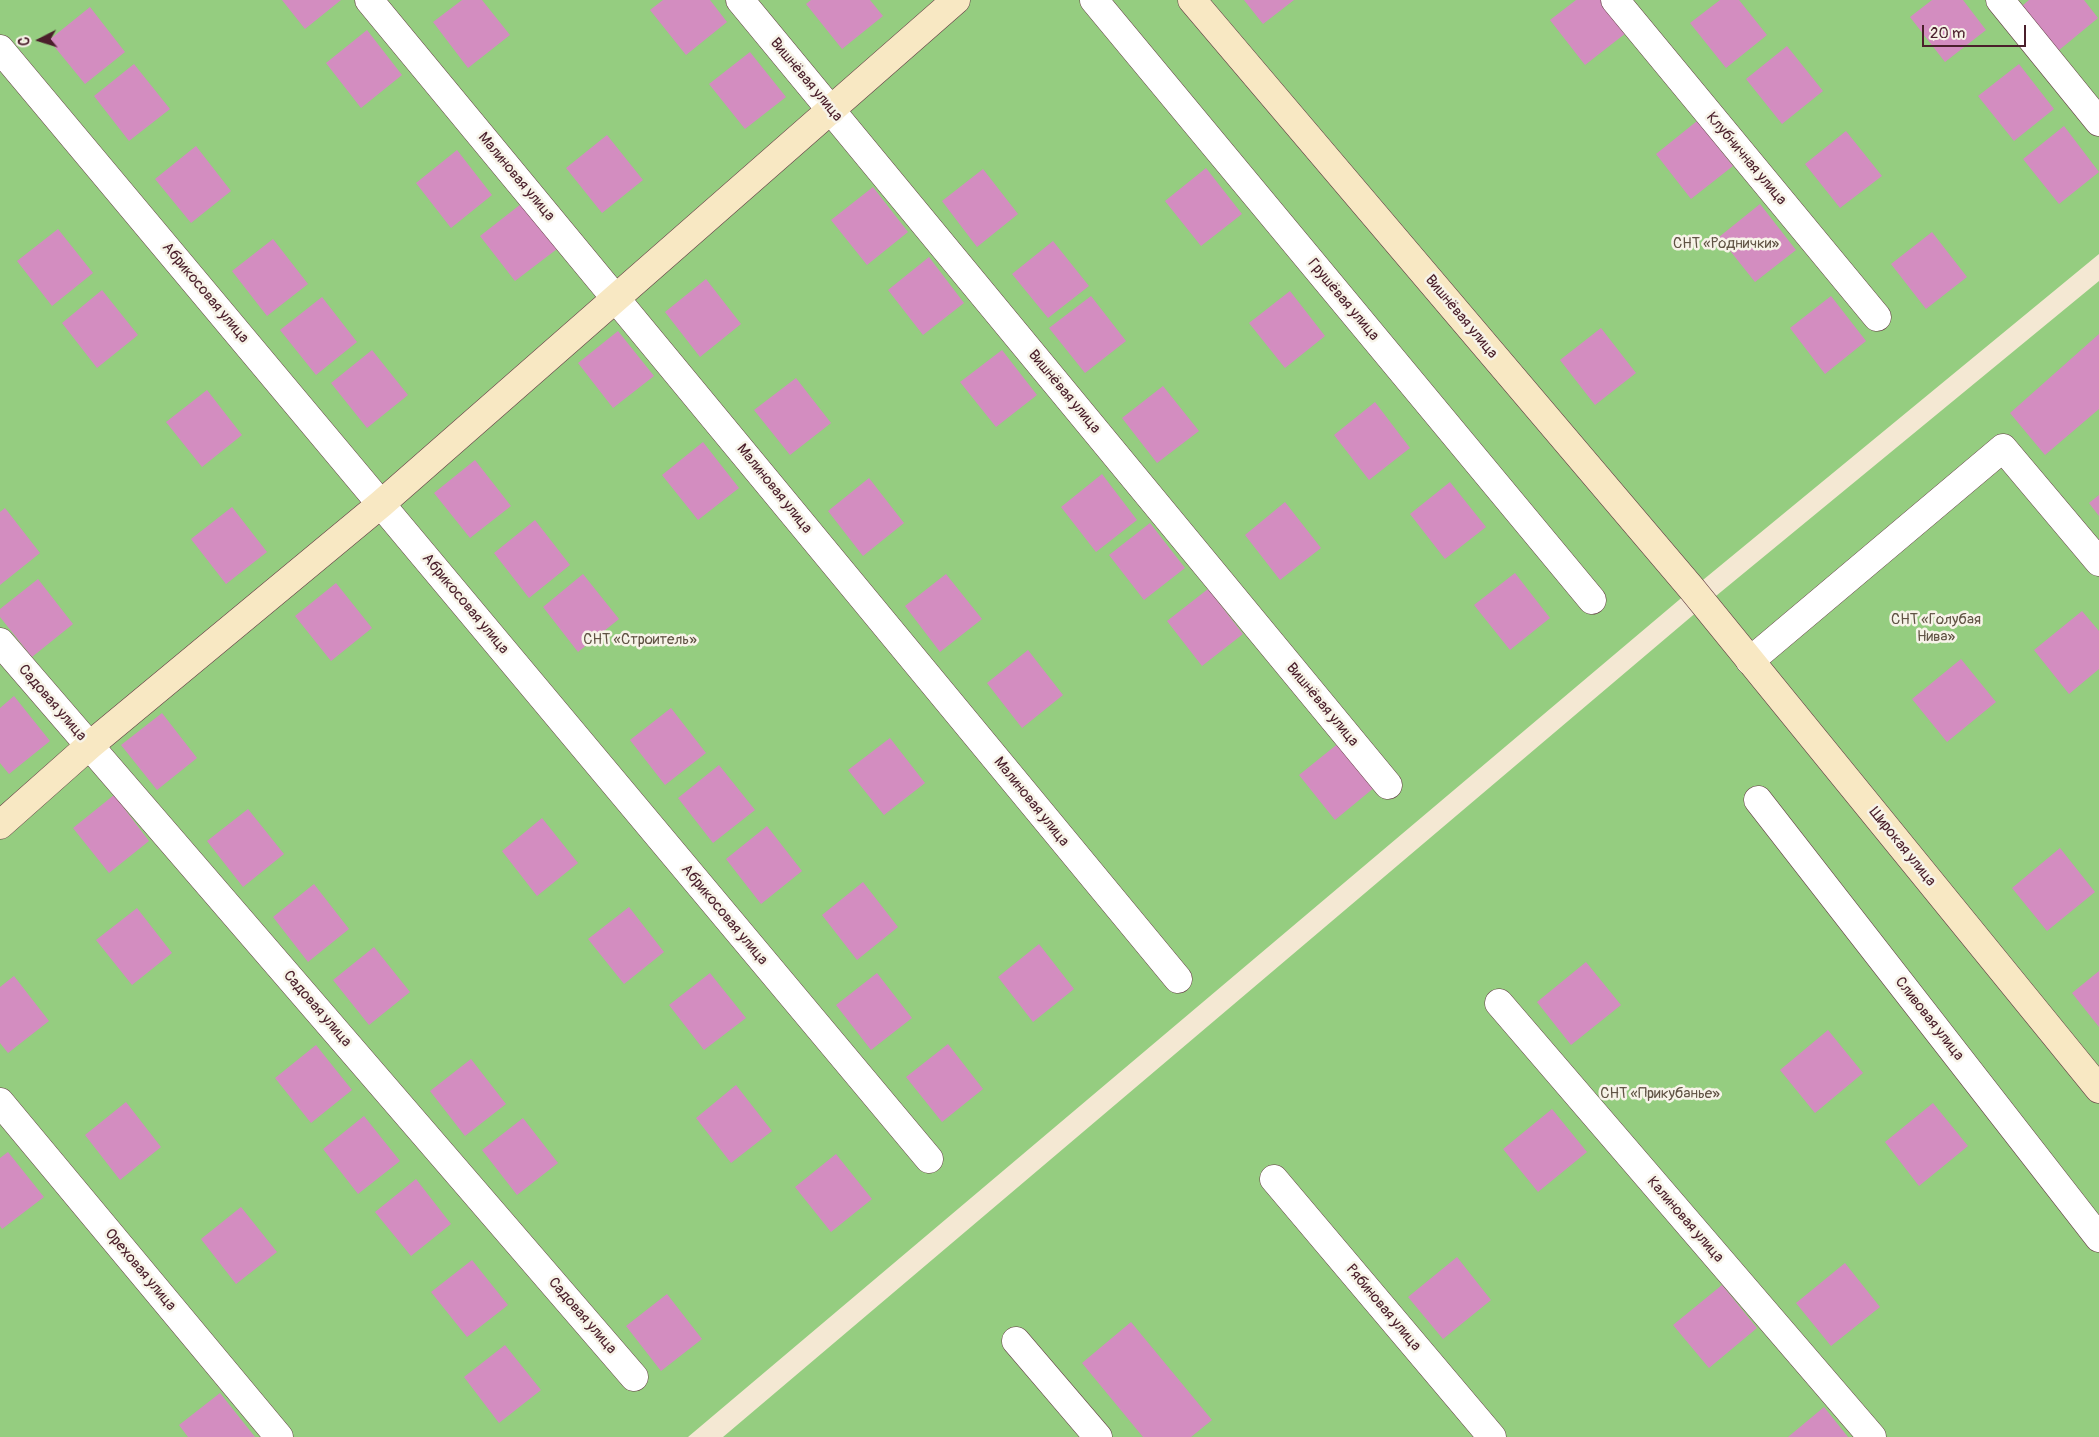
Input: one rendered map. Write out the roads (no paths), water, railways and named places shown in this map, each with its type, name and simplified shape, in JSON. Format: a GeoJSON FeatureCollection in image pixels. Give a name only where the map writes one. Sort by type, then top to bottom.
{"type":"FeatureCollection","features":[{"type":"Feature","properties":{"kind":"street","name":"Малиновая улица"},"geometry":{"type":"LineString","coordinates":[[369,0],[1178,979]]}},
{"type":"Feature","properties":{"kind":"street","name":"Вишнёвая улица"},"geometry":{"type":"LineString","coordinates":[[740,0],[1388,785]]}},
{"type":"Feature","properties":{"kind":"street"},"geometry":{"type":"LineString","coordinates":[[0,825],[89,746],[381,504],[830,108],[956,0]]}},
{"type":"Feature","properties":{"kind":"street","name":"Грушёвая улица"},"geometry":{"type":"LineString","coordinates":[[1094,0],[1592,600]]}},
{"type":"Feature","properties":{"kind":"street","name":"Вишнёвая улица"},"geometry":{"type":"LineString","coordinates":[[1192,0],[1698,597]]}},
{"type":"Feature","properties":{"kind":"street","name":"Клубничная улица"},"geometry":{"type":"LineString","coordinates":[[1615,0],[1877,317]]}},
{"type":"Feature","properties":{"kind":"street"},"geometry":{"type":"LineString","coordinates":[[2000,0],[2099,122]]}},
{"type":"Feature","properties":{"kind":"street","name":"Абрикосовая улица"},"geometry":{"type":"LineString","coordinates":[[0,49],[929,1159]]}},
{"type":"Feature","properties":{"kind":"street"},"geometry":{"type":"LineString","coordinates":[[1750,661],[2003,448],[2099,562]]}},
{"type":"Feature","properties":{"kind":"street","name":"Широкая улица"},"geometry":{"type":"LineString","coordinates":[[1698,597],[2099,1089]]}},
{"type":"Feature","properties":{"kind":"street","name":"Садовая улица"},"geometry":{"type":"LineString","coordinates":[[0,642],[634,1376]]}},
{"type":"Feature","properties":{"kind":"street","name":"Сливовая улица"},"geometry":{"type":"LineString","coordinates":[[1758,800],[2099,1238]]}},
{"type":"Feature","properties":{"kind":"street","name":"Калиновая улица"},"geometry":{"type":"LineString","coordinates":[[1499,1003],[1872,1437]]}},
{"type":"Feature","properties":{"kind":"street","name":"Ореховая улица"},"geometry":{"type":"LineString","coordinates":[[0,1102],[279,1437]]}},
{"type":"Feature","properties":{"kind":"street","name":"Рябиновая улица"},"geometry":{"type":"LineString","coordinates":[[1274,1179],[1492,1437]]}},
{"type":"Feature","properties":{"kind":"street"},"geometry":{"type":"LineString","coordinates":[[1016,1341],[1098,1437]]}},
{"type":"Feature","properties":{"kind":"park label","name":"СНТ «Роднички»"},"geometry":{"type":"Point","coordinates":[1726,244]}},
{"type":"Feature","properties":{"kind":"park label","name":"СНТ «Голубая Нива»"},"geometry":{"type":"Point","coordinates":[1936,628]}},
{"type":"Feature","properties":{"kind":"park label","name":"СНТ «Строитель»"},"geometry":{"type":"Point","coordinates":[640,640]}},
{"type":"Feature","properties":{"kind":"park label","name":"СНТ «Прикубанье»"},"geometry":{"type":"Point","coordinates":[1660,1094]}}]}
